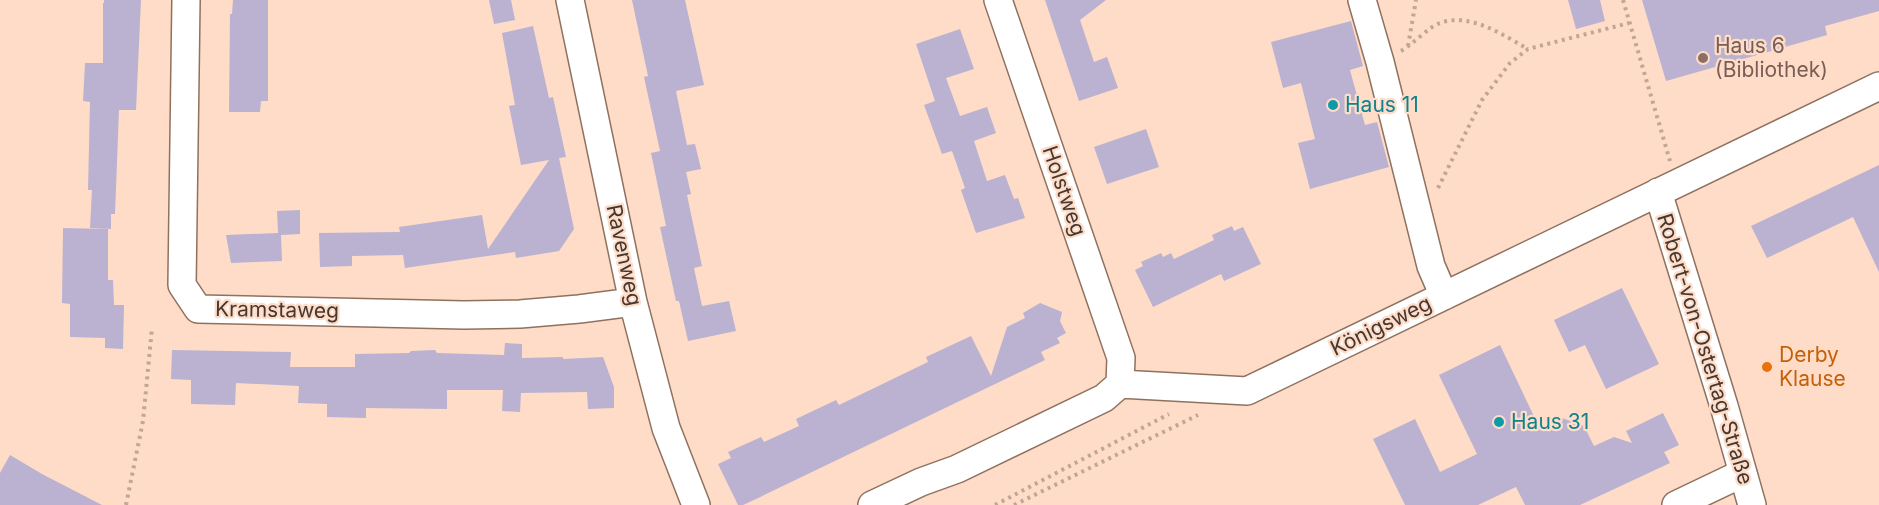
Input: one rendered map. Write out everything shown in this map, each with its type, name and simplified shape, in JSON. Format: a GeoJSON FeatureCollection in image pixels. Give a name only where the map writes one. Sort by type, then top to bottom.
{"type":"FeatureCollection","features":[{"type":"Feature","properties":{"kind":"street","name":"Kramstaweg"},"geometry":{"type":"LineString","coordinates":[[186,0],[182,285],[198,309],[520,314],[633,302]]}},
{"type":"Feature","properties":{"kind":"street","name":"Ravenweg"},"geometry":{"type":"LineString","coordinates":[[570,0],[633,302],[666,428],[696,505]]}},
{"type":"Feature","properties":{"kind":"street","name":"Holstweg"},"geometry":{"type":"LineString","coordinates":[[998,0],[1122,358],[1120,384]]}},
{"type":"Feature","properties":{"kind":"street"},"geometry":{"type":"LineString","coordinates":[[1362,0],[1380,62],[1431,266],[1444,296]]}},
{"type":"Feature","properties":{"kind":"street","name":"Königsweg"},"geometry":{"type":"LineString","coordinates":[[1120,384],[1248,391],[1879,86]]}},
{"type":"Feature","properties":{"kind":"street","name":"Robert-von-Ostertag-Straße"},"geometry":{"type":"LineString","coordinates":[[1667,188],[1752,505]]}},
{"type":"Feature","properties":{"kind":"street"},"geometry":{"type":"LineString","coordinates":[[872,505],[921,482],[957,469],[1094,403],[1104,398],[1120,384]]}},
{"type":"Feature","properties":{"kind":"street"},"geometry":{"type":"LineString","coordinates":[[1676,505],[1743,473]]}},
{"type":"Feature","properties":{"kind":"path"},"geometry":{"type":"LineString","coordinates":[[1408,47],[1416,0]]}},
{"type":"Feature","properties":{"kind":"path"},"geometry":{"type":"LineString","coordinates":[[1623,0],[1667,188]]}},
{"type":"Feature","properties":{"kind":"path"},"geometry":{"type":"LineString","coordinates":[[1380,62],[1408,47],[1438,23],[1462,20],[1495,30],[1528,50]]}},
{"type":"Feature","properties":{"kind":"path"},"geometry":{"type":"LineString","coordinates":[[1418,215],[1433,199],[1482,100],[1509,63],[1528,50],[1629,22]]}},
{"type":"Feature","properties":{"kind":"path"},"geometry":{"type":"LineString","coordinates":[[126,505],[143,421],[152,328]]}},
{"type":"Feature","properties":{"kind":"path"},"geometry":{"type":"LineString","coordinates":[[995,505],[1172,412]]}},
{"type":"Feature","properties":{"kind":"path"},"geometry":{"type":"LineString","coordinates":[[1014,505],[1205,412]]}},
{"type":"Feature","properties":{"kind":"building"},"geometry":{"type":"Polygon","coordinates":[[[104,0],[141,0],[136,110],[119,110],[115,214],[111,214],[111,229],[90,228],[92,190],[88,190],[90,102],[83,101],[85,63],[103,63],[104,0]]]}},
{"type":"Feature","properties":{"kind":"building"},"geometry":{"type":"Polygon","coordinates":[[[233,0],[268,0],[268,101],[261,101],[260,112],[229,112],[230,14],[232,14],[233,0]]]}},
{"type":"Feature","properties":{"kind":"building"},"geometry":{"type":"Polygon","coordinates":[[[489,0],[511,0],[515,20],[494,24],[489,0]]]}},
{"type":"Feature","properties":{"kind":"building"},"geometry":{"type":"Polygon","coordinates":[[[632,0],[685,0],[704,85],[676,91],[687,145],[695,144],[701,169],[686,172],[691,194],[687,195],[702,266],[694,268],[702,306],[729,301],[736,331],[688,341],[679,301],[676,301],[660,227],[666,226],[651,153],[660,151],[644,77],[648,76],[632,0]]]}},
{"type":"Feature","properties":{"kind":"building"},"geometry":{"type":"Polygon","coordinates":[[[1045,0],[1106,0],[1080,20],[1094,62],[1107,57],[1118,88],[1079,101],[1045,0]]]}},
{"type":"Feature","properties":{"kind":"building"},"geometry":{"type":"Polygon","coordinates":[[[1568,0],[1600,0],[1605,21],[1576,29],[1568,0]]]}},
{"type":"Feature","properties":{"kind":"building","name":"Haus 6 (Bibliothek)"},"geometry":{"type":"Polygon","coordinates":[[[1642,0],[1879,0],[1879,11],[1825,26],[1827,35],[1666,81],[1642,0]]]}},
{"type":"Feature","properties":{"kind":"building","name":"Haus 11"},"geometry":{"type":"Polygon","coordinates":[[[1351,21],[1363,66],[1350,70],[1365,125],[1377,122],[1389,167],[1310,189],[1298,143],[1315,139],[1301,83],[1283,88],[1271,42],[1351,21]]]}},
{"type":"Feature","properties":{"kind":"building"},"geometry":{"type":"Polygon","coordinates":[[[533,26],[549,98],[553,97],[566,157],[559,158],[574,229],[559,251],[516,258],[515,252],[405,268],[403,255],[352,256],[352,266],[320,267],[319,233],[400,232],[399,227],[482,215],[488,249],[549,160],[521,165],[509,106],[515,105],[502,33],[533,26]]]}},
{"type":"Feature","properties":{"kind":"building"},"geometry":{"type":"Polygon","coordinates":[[[960,29],[974,69],[946,78],[960,116],[987,107],[996,133],[974,141],[987,181],[1005,175],[1014,199],[1018,198],[1025,218],[976,233],[961,190],[965,188],[952,151],[942,154],[924,105],[935,101],[916,44],[960,29]]]}},
{"type":"Feature","properties":{"kind":"building"},"geometry":{"type":"Polygon","coordinates":[[[1146,129],[1159,167],[1107,184],[1094,147],[1146,129]]]}},
{"type":"Feature","properties":{"kind":"building"},"geometry":{"type":"Polygon","coordinates":[[[1879,165],[1879,272],[1853,217],[1767,258],[1751,226],[1879,165]]]}},
{"type":"Feature","properties":{"kind":"building"},"geometry":{"type":"Polygon","coordinates":[[[300,210],[300,234],[281,235],[282,261],[231,263],[226,235],[278,233],[277,211],[300,210]]]}},
{"type":"Feature","properties":{"kind":"building"},"geometry":{"type":"Polygon","coordinates":[[[1232,226],[1234,231],[1243,227],[1261,264],[1224,281],[1221,274],[1153,307],[1135,270],[1143,266],[1141,262],[1161,253],[1163,257],[1171,253],[1174,259],[1214,240],[1212,235],[1232,226]]]}},
{"type":"Feature","properties":{"kind":"building"},"geometry":{"type":"Polygon","coordinates":[[[63,228],[108,229],[108,280],[113,280],[114,305],[124,305],[123,349],[105,348],[105,338],[70,337],[70,304],[62,303],[63,228]]]}},
{"type":"Feature","properties":{"kind":"building"},"geometry":{"type":"Polygon","coordinates":[[[1622,288],[1659,364],[1606,389],[1585,345],[1569,352],[1554,320],[1622,288]]]}},
{"type":"Feature","properties":{"kind":"building"},"geometry":{"type":"Polygon","coordinates":[[[1040,303],[1062,312],[1060,321],[1066,333],[1057,338],[1060,343],[1041,352],[1045,360],[756,499],[738,505],[718,464],[731,458],[728,452],[761,437],[764,442],[799,426],[796,419],[836,400],[839,405],[928,362],[926,357],[971,336],[991,376],[1007,327],[1025,318],[1023,313],[1040,303]]]}},
{"type":"Feature","properties":{"kind":"building"},"geometry":{"type":"Polygon","coordinates":[[[505,343],[522,344],[522,358],[603,357],[614,387],[614,408],[588,409],[587,392],[521,393],[520,412],[502,411],[503,390],[447,390],[447,409],[366,408],[366,418],[327,417],[327,404],[298,403],[299,386],[236,383],[235,405],[191,404],[191,380],[171,379],[172,350],[291,352],[290,367],[355,367],[355,354],[435,350],[437,353],[504,355],[505,343]]]}},
{"type":"Feature","properties":{"kind":"building","name":"Haus 31"},"geometry":{"type":"Polygon","coordinates":[[[1500,345],[1540,429],[1562,418],[1584,426],[1594,446],[1614,437],[1632,443],[1626,431],[1663,413],[1679,445],[1664,452],[1670,463],[1580,505],[1525,505],[1516,487],[1478,505],[1405,505],[1373,439],[1415,419],[1440,472],[1477,454],[1439,375],[1500,345]]]}},
{"type":"Feature","properties":{"kind":"building"},"geometry":{"type":"Polygon","coordinates":[[[10,455],[102,505],[0,505],[0,473],[10,455]]]}},
{"type":"Feature","properties":{"kind":"place","name":"Haus 6 (Bibliothek)"},"geometry":{"type":"Point","coordinates":[1703,58]}},
{"type":"Feature","properties":{"kind":"place","name":"Haus 11"},"geometry":{"type":"Point","coordinates":[1333,105]}},
{"type":"Feature","properties":{"kind":"place","name":"Derby Klause"},"geometry":{"type":"Point","coordinates":[1767,367]}},
{"type":"Feature","properties":{"kind":"place","name":"Haus 31"},"geometry":{"type":"Point","coordinates":[1499,422]}}]}
